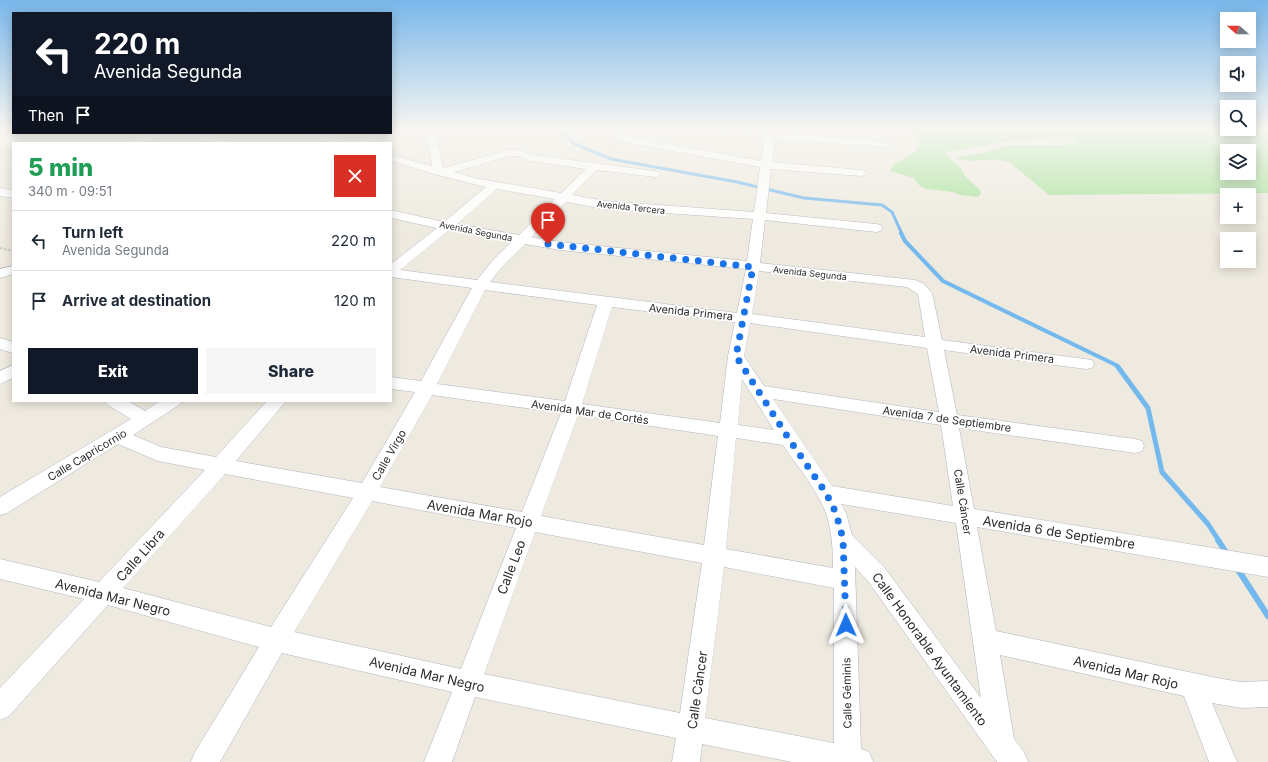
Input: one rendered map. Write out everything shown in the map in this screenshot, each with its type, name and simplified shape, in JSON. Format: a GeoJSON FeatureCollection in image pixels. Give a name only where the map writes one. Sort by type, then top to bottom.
{"type":"FeatureCollection","features":[{"type":"Feature","properties":{"kind":"street","name":"Avenida Tercera"},"geometry":{"type":"LineString","coordinates":[[413,165],[494,185],[605,205],[759,216],[876,228]]}},
{"type":"Feature","properties":{"kind":"street"},"geometry":{"type":"LineString","coordinates":[[437,165],[438,172],[471,165]]}},
{"type":"Feature","properties":{"kind":"street","name":"Calle Virgo"},"geometry":{"type":"LineString","coordinates":[[205,762],[276,640],[367,492],[426,389],[480,286],[498,263],[597,165]]}},
{"type":"Feature","properties":{"kind":"street"},"geometry":{"type":"LineString","coordinates":[[607,165],[655,174]]}},
{"type":"Feature","properties":{"kind":"street"},"geometry":{"type":"LineString","coordinates":[[736,356],[753,267],[767,165],[861,174]]}},
{"type":"Feature","properties":{"kind":"street"},"geometry":{"type":"LineString","coordinates":[[392,269],[406,260],[494,185]]}},
{"type":"Feature","properties":{"kind":"street"},"geometry":{"type":"LineString","coordinates":[[0,192],[12,194]]}},
{"type":"Feature","properties":{"kind":"street","name":"Avenida Segunda"},"geometry":{"type":"LineString","coordinates":[[392,214],[447,226],[560,246],[896,281]]}},
{"type":"Feature","properties":{"kind":"street"},"geometry":{"type":"LineString","coordinates":[[0,274],[12,270]]}},
{"type":"Feature","properties":{"kind":"street","name":"Avenida Primera"},"geometry":{"type":"LineString","coordinates":[[392,273],[480,286],[744,318],[1086,364]]}},
{"type":"Feature","properties":{"kind":"street","name":"Calle Cáncer"},"geometry":{"type":"LineString","coordinates":[[896,281],[912,283],[926,293],[1007,753]]}},
{"type":"Feature","properties":{"kind":"street","name":"Calle Leo"},"geometry":{"type":"LineString","coordinates":[[438,762],[570,409],[606,302]]}},
{"type":"Feature","properties":{"kind":"street"},"geometry":{"type":"LineString","coordinates":[[0,343],[12,348]]}},
{"type":"Feature","properties":{"kind":"street","name":"Calle Cáncer"},"geometry":{"type":"LineString","coordinates":[[686,762],[692,729],[714,556],[736,356]]}},
{"type":"Feature","properties":{"kind":"street","name":"Calle Géminis"},"geometry":{"type":"LineString","coordinates":[[736,356],[789,439],[826,493],[836,513],[843,539],[852,761]]}},
{"type":"Feature","properties":{"kind":"street"},"geometry":{"type":"LineString","coordinates":[[0,378],[12,372]]}},
{"type":"Feature","properties":{"kind":"street","name":"Avenida Mar de Cortés"},"geometry":{"type":"LineString","coordinates":[[392,383],[789,439]]}},
{"type":"Feature","properties":{"kind":"street","name":"Avenida 7 de Septiembre"},"geometry":{"type":"LineString","coordinates":[[758,391],[1135,446]]}},
{"type":"Feature","properties":{"kind":"street"},"geometry":{"type":"LineString","coordinates":[[116,402],[145,419]]}},
{"type":"Feature","properties":{"kind":"street","name":"Calle Capricornio"},"geometry":{"type":"LineString","coordinates":[[0,507],[171,402]]}},
{"type":"Feature","properties":{"kind":"street","name":"Calle Libra"},"geometry":{"type":"LineString","coordinates":[[0,707],[105,594],[276,402]]}},
{"type":"Feature","properties":{"kind":"street","name":"Avenida Mar Rojo"},"geometry":{"type":"LineString","coordinates":[[117,436],[158,454],[845,580]]}},
{"type":"Feature","properties":{"kind":"street","name":"Avenida 6 de Septiembre"},"geometry":{"type":"LineString","coordinates":[[826,493],[1267,567]]}},
{"type":"Feature","properties":{"kind":"street","name":"Calle Honorable Ayuntamiento"},"geometry":{"type":"LineString","coordinates":[[843,539],[876,574],[1007,753]]}},
{"type":"Feature","properties":{"kind":"street","name":"Avenida Mar Negro"},"geometry":{"type":"LineString","coordinates":[[0,569],[105,594],[276,640],[467,683],[852,761]]}},
{"type":"Feature","properties":{"kind":"street","name":"Avenida Mar Rojo"},"geometry":{"type":"LineString","coordinates":[[986,640],[1193,687],[1241,695],[1268,694]]}},
{"type":"Feature","properties":{"kind":"street"},"geometry":{"type":"LineString","coordinates":[[1193,687],[1223,762]]}},
{"type":"Feature","properties":{"kind":"path"},"geometry":{"type":"LineString","coordinates":[[0,248],[12,251]]}},
{"type":"Feature","properties":{"kind":"green space"},"geometry":{"type":"Polygon","coordinates":[[[895,165],[957,165],[961,168],[965,176],[980,190],[981,194],[978,197],[927,189],[920,186],[914,178],[890,171],[895,165]]]}},
{"type":"Feature","properties":{"kind":"green space"},"geometry":{"type":"Polygon","coordinates":[[[1012,165],[1220,165],[1220,180],[1256,180],[1256,165],[1268,165],[1268,193],[1256,193],[1256,188],[1220,188],[1220,193],[1049,195],[1012,165]]]}},
{"type":"Feature","properties":{"kind":"waterway"},"geometry":{"type":"LineString","coordinates":[[641,165],[737,182],[804,198],[882,205],[892,212],[902,234]]}},
{"type":"Feature","properties":{"kind":"waterway"},"geometry":{"type":"LineString","coordinates":[[901,233],[905,241],[943,281],[1118,367]]}},
{"type":"Feature","properties":{"kind":"waterway"},"geometry":{"type":"LineString","coordinates":[[1118,367],[1148,408],[1162,472],[1208,524],[1219,541]]}},
{"type":"Feature","properties":{"kind":"waterway"},"geometry":{"type":"LineString","coordinates":[[1218,540],[1227,554]]}},
{"type":"Feature","properties":{"kind":"waterway"},"geometry":{"type":"LineString","coordinates":[[1237,568],[1268,616]]}},
{"type":"Feature","properties":{"kind":"route"},"geometry":{"type":"LineString","coordinates":[[548,244],[753,267],[736,356],[789,439],[826,493],[836,513],[843,539],[846,625]]}}]}
